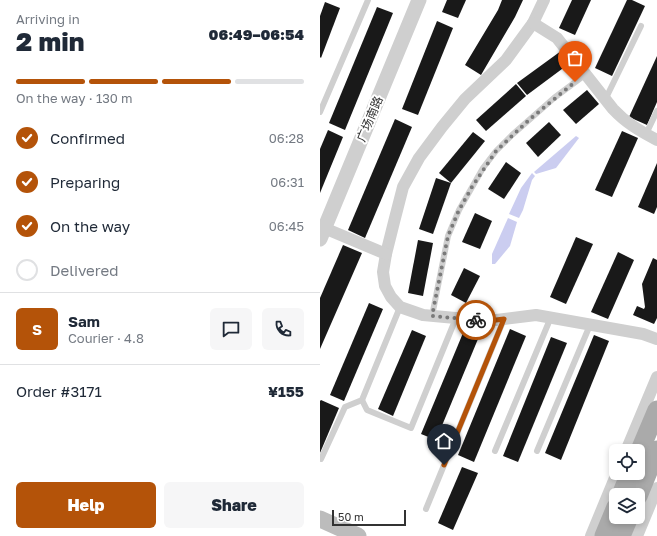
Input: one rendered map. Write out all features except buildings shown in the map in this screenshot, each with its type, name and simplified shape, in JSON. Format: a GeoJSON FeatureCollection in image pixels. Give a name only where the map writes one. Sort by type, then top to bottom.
{"type":"FeatureCollection","features":[{"type":"Feature","properties":{"kind":"main road"},"geometry":{"type":"LineString","coordinates":[[640,488],[653,442],[657,410]]}},
{"type":"Feature","properties":{"kind":"main road"},"geometry":{"type":"LineString","coordinates":[[645,449],[653,442]]}},
{"type":"Feature","properties":{"kind":"main road"},"geometry":{"type":"LineString","coordinates":[[320,519],[358,536]]}},
{"type":"Feature","properties":{"kind":"main road"},"geometry":{"type":"LineString","coordinates":[[604,536],[609,524]]}},
{"type":"Feature","properties":{"kind":"main road"},"geometry":{"type":"LineString","coordinates":[[621,536],[626,524]]}},
{"type":"Feature","properties":{"kind":"street","name":"广场南路"},"geometry":{"type":"LineString","coordinates":[[322,234],[419,0]]}},
{"type":"Feature","properties":{"kind":"street"},"geometry":{"type":"LineString","coordinates":[[544,0],[533,23],[506,60],[465,99],[419,158],[403,187],[386,254],[383,272],[385,286],[391,297],[400,307],[423,315],[488,321],[536,315],[643,334],[657,339]]}},
{"type":"Feature","properties":{"kind":"street"},"geometry":{"type":"LineString","coordinates":[[533,23],[557,38],[621,118],[630,126],[657,140]]}},
{"type":"Feature","properties":{"kind":"street"},"geometry":{"type":"LineString","coordinates":[[322,234],[386,254]]}},
{"type":"Feature","properties":{"kind":"street"},"geometry":{"type":"LineString","coordinates":[[629,444],[657,377]]}},
{"type":"Feature","properties":{"kind":"street"},"geometry":{"type":"LineString","coordinates":[[591,536],[614,480]]}},
{"type":"Feature","properties":{"kind":"street"},"geometry":{"type":"LineString","coordinates":[[637,536],[657,488]]}},
{"type":"Feature","properties":{"kind":"lane"},"geometry":{"type":"LineString","coordinates":[[320,112],[368,0]]}},
{"type":"Feature","properties":{"kind":"lane"},"geometry":{"type":"LineString","coordinates":[[606,100],[642,26]]}},
{"type":"Feature","properties":{"kind":"lane"},"geometry":{"type":"LineString","coordinates":[[432,316],[448,236],[459,210],[483,168],[496,151],[530,119],[554,98],[586,74]]}},
{"type":"Feature","properties":{"kind":"lane"},"geometry":{"type":"LineString","coordinates":[[646,134],[657,111]]}},
{"type":"Feature","properties":{"kind":"lane"},"geometry":{"type":"LineString","coordinates":[[321,459],[345,407],[362,400],[400,307]]}},
{"type":"Feature","properties":{"kind":"lane"},"geometry":{"type":"LineString","coordinates":[[495,451],[551,317]]}},
{"type":"Feature","properties":{"kind":"lane"},"geometry":{"type":"LineString","coordinates":[[362,400],[367,410],[411,428],[456,318]]}},
{"type":"Feature","properties":{"kind":"lane"},"geometry":{"type":"LineString","coordinates":[[426,509],[504,319]]}},
{"type":"Feature","properties":{"kind":"lane"},"geometry":{"type":"LineString","coordinates":[[537,451],[590,324]]}},
{"type":"Feature","properties":{"kind":"water"},"geometry":{"type":"Polygon","coordinates":[[[576,136],[579,138],[556,168],[536,174],[534,172],[576,136]]]}},
{"type":"Feature","properties":{"kind":"water"},"geometry":{"type":"Polygon","coordinates":[[[532,173],[535,176],[532,180],[519,218],[509,214],[521,188],[532,173]]]}},
{"type":"Feature","properties":{"kind":"water"},"geometry":{"type":"Polygon","coordinates":[[[508,218],[517,222],[510,246],[495,264],[492,264],[492,254],[508,218]]]}},
{"type":"Feature","properties":{"kind":"way so far"},"geometry":{"type":"LineString","coordinates":[[476,320],[432,316],[448,236],[459,210],[483,168],[496,151],[554,98],[575,82]]}},
{"type":"Feature","properties":{"kind":"route"},"geometry":{"type":"LineString","coordinates":[[444,465],[504,319],[488,321],[476,320]]}}]}
